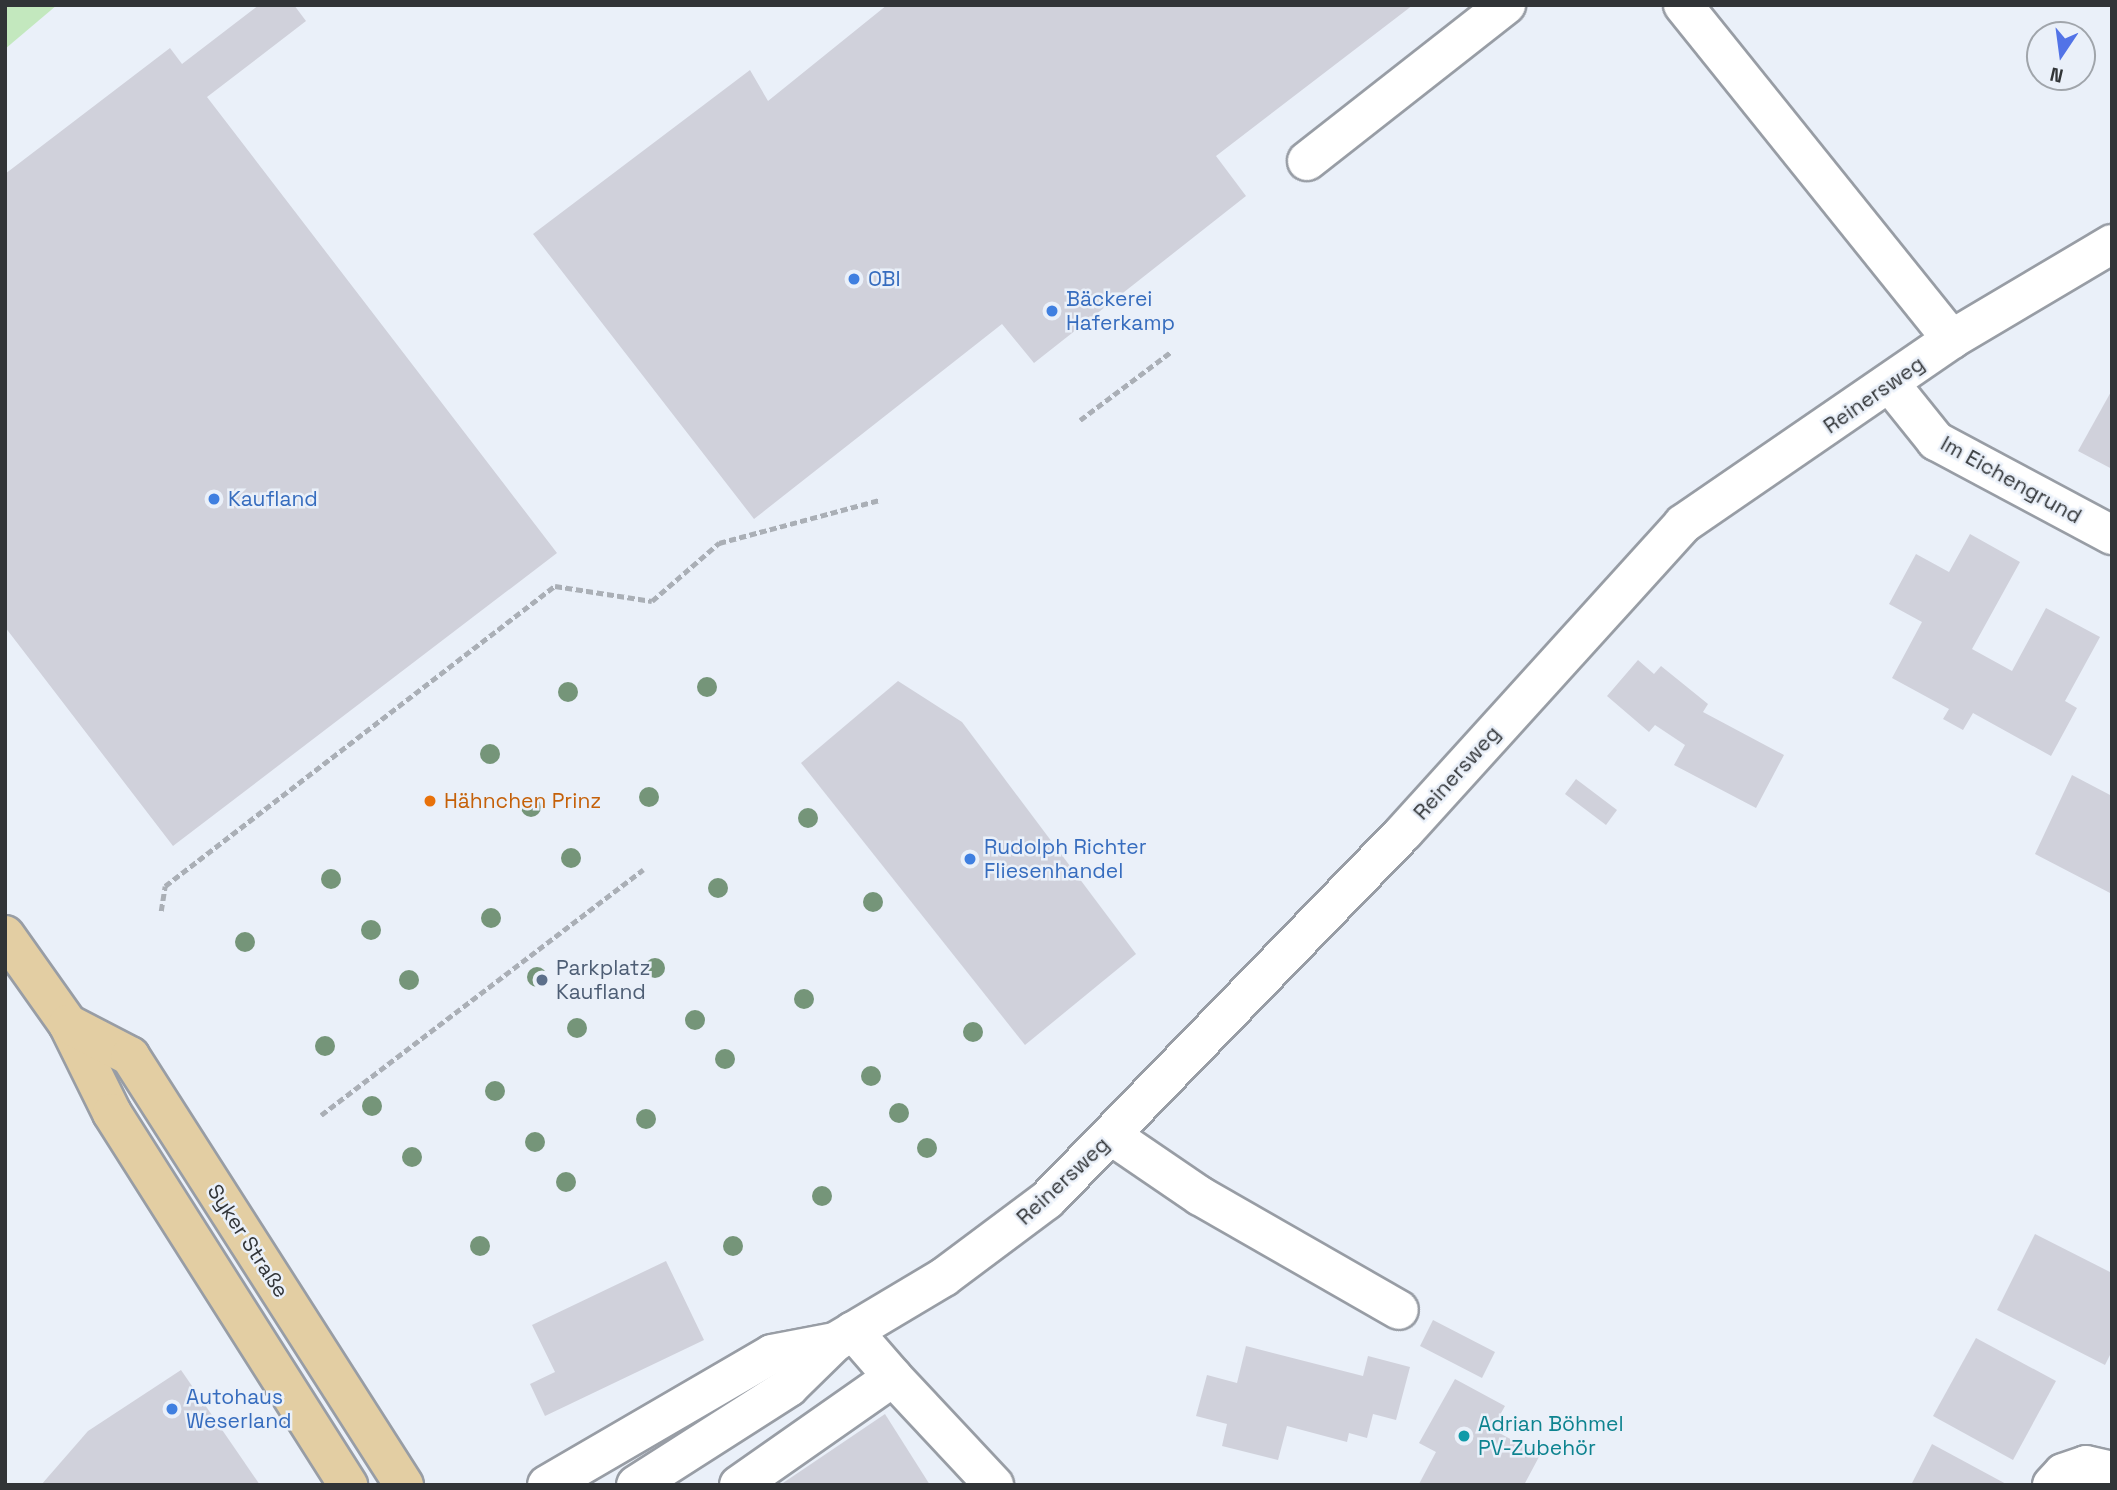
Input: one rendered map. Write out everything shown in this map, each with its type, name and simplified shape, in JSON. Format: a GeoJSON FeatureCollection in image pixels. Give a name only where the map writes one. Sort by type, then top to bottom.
{"type":"FeatureCollection","features":[{"type":"Feature","properties":{"kind":"main road","name":"Syker Straße"},"geometry":{"type":"LineString","coordinates":[[5,935],[68,1024],[112,1113],[348,1485]]}},
{"type":"Feature","properties":{"kind":"main road","name":"Syker Straße"},"geometry":{"type":"LineString","coordinates":[[68,1024],[130,1056],[404,1485]]}},
{"type":"Feature","properties":{"kind":"street"},"geometry":{"type":"LineString","coordinates":[[1307,161],[1506,5]]}},
{"type":"Feature","properties":{"kind":"street"},"geometry":{"type":"LineString","coordinates":[[1683,5],[1952,339]]}},
{"type":"Feature","properties":{"kind":"street","name":"Reinersweg"},"geometry":{"type":"LineString","coordinates":[[636,1485],[789,1387],[844,1337],[944,1277],[1016,1226],[1112,1136],[1404,832],[1683,524],[1891,385],[1952,339],[2112,244]]}},
{"type":"Feature","properties":{"kind":"street","name":"Im Eichengrund"},"geometry":{"type":"LineString","coordinates":[[1891,385],[1936,441],[2112,535]]}},
{"type":"Feature","properties":{"kind":"street"},"geometry":{"type":"LineString","coordinates":[[1112,1136],[1200,1196],[1399,1310]]}},
{"type":"Feature","properties":{"kind":"street"},"geometry":{"type":"LineString","coordinates":[[844,1337],[893,1377],[994,1485]]}},
{"type":"Feature","properties":{"kind":"street","name":"Reinersweg"},"geometry":{"type":"LineString","coordinates":[[547,1485],[772,1354],[844,1337]]}},
{"type":"Feature","properties":{"kind":"street"},"geometry":{"type":"LineString","coordinates":[[739,1485],[893,1377]]}},
{"type":"Feature","properties":{"kind":"street"},"geometry":{"type":"LineString","coordinates":[[2052,1485],[2063,1473],[2086,1465],[2112,1471]]}},
{"type":"Feature","properties":{"kind":"path"},"geometry":{"type":"LineString","coordinates":[[1080,420],[1172,351]]}},
{"type":"Feature","properties":{"kind":"path"},"geometry":{"type":"LineString","coordinates":[[161,911],[165,886],[555,586],[652,601],[719,544],[880,500]]}},
{"type":"Feature","properties":{"kind":"path"},"geometry":{"type":"LineString","coordinates":[[321,1115],[643,870]]}},
{"type":"Feature","properties":{"kind":"green space"},"geometry":{"type":"Polygon","coordinates":[[[5,5],[57,5],[5,49],[5,5]]]}},
{"type":"Feature","properties":{"kind":"building"},"geometry":{"type":"Polygon","coordinates":[[[259,5],[294,5],[306,21],[207,97],[557,553],[173,846],[5,627],[5,174],[170,48],[182,64],[259,5]]]}},
{"type":"Feature","properties":{"kind":"building","name":"OBI"},"geometry":{"type":"Polygon","coordinates":[[[887,5],[1413,5],[1216,156],[1246,196],[1034,363],[1002,324],[754,519],[533,234],[750,70],[768,101],[887,5]]]}},
{"type":"Feature","properties":{"kind":"building"},"geometry":{"type":"Polygon","coordinates":[[[2112,390],[2112,469],[2078,451],[2112,390]]]}},
{"type":"Feature","properties":{"kind":"building"},"geometry":{"type":"Polygon","coordinates":[[[1970,534],[2020,562],[1972,649],[2012,671],[2046,608],[2100,637],[2065,701],[2077,708],[2051,756],[1973,713],[1963,730],[1943,719],[1949,709],[1892,678],[1922,622],[1889,604],[1916,554],[1949,572],[1970,534]]]}},
{"type":"Feature","properties":{"kind":"building"},"geometry":{"type":"Polygon","coordinates":[[[1638,660],[1654,674],[1661,666],[1708,704],[1703,712],[1784,755],[1756,808],[1674,765],[1685,745],[1655,725],[1649,732],[1607,696],[1638,660]]]}},
{"type":"Feature","properties":{"kind":"building","name":"Rudolph Richter Fliesenhandel"},"geometry":{"type":"Polygon","coordinates":[[[898,681],[962,722],[1136,954],[1025,1045],[801,763],[898,681]]]}},
{"type":"Feature","properties":{"kind":"building"},"geometry":{"type":"Polygon","coordinates":[[[2072,775],[2112,796],[2112,894],[2035,854],[2072,775]]]}},
{"type":"Feature","properties":{"kind":"building"},"geometry":{"type":"Polygon","coordinates":[[[1576,779],[1617,810],[1606,825],[1565,794],[1576,779]]]}},
{"type":"Feature","properties":{"kind":"building"},"geometry":{"type":"Polygon","coordinates":[[[2035,1234],[2112,1273],[2112,1351],[2105,1365],[1997,1310],[2035,1234]]]}},
{"type":"Feature","properties":{"kind":"building"},"geometry":{"type":"Polygon","coordinates":[[[666,1261],[704,1340],[545,1416],[530,1384],[555,1372],[532,1325],[666,1261]]]}},
{"type":"Feature","properties":{"kind":"building"},"geometry":{"type":"Polygon","coordinates":[[[1433,1320],[1495,1352],[1482,1378],[1420,1346],[1433,1320]]]}},
{"type":"Feature","properties":{"kind":"building"},"geometry":{"type":"Polygon","coordinates":[[[1976,1338],[2056,1381],[2013,1460],[1933,1416],[1976,1338]]]}},
{"type":"Feature","properties":{"kind":"building"},"geometry":{"type":"Polygon","coordinates":[[[1246,1346],[1363,1376],[1368,1356],[1410,1367],[1396,1420],[1373,1414],[1367,1438],[1349,1433],[1347,1442],[1287,1426],[1278,1460],[1222,1446],[1227,1424],[1196,1416],[1207,1375],[1237,1383],[1246,1346]]]}},
{"type":"Feature","properties":{"kind":"building"},"geometry":{"type":"Polygon","coordinates":[[[181,1370],[260,1485],[41,1485],[88,1431],[181,1370]]]}},
{"type":"Feature","properties":{"kind":"building","name":"Adrian Böhmel PV-Zubehör"},"geometry":{"type":"Polygon","coordinates":[[[1455,1379],[1505,1406],[1492,1429],[1540,1455],[1524,1485],[1419,1484],[1436,1452],[1419,1443],[1455,1379]]]}},
{"type":"Feature","properties":{"kind":"building"},"geometry":{"type":"Polygon","coordinates":[[[885,1414],[930,1485],[780,1485],[885,1414]]]}},
{"type":"Feature","properties":{"kind":"building"},"geometry":{"type":"Polygon","coordinates":[[[1932,1444],[2008,1485],[1911,1485],[1932,1444]]]}},
{"type":"Feature","properties":{"kind":"place","name":"OBI"},"geometry":{"type":"Point","coordinates":[854,279]}},
{"type":"Feature","properties":{"kind":"place","name":"Bäckerei Haferkamp"},"geometry":{"type":"Point","coordinates":[1052,311]}},
{"type":"Feature","properties":{"kind":"place","name":"Kaufland"},"geometry":{"type":"Point","coordinates":[214,499]}},
{"type":"Feature","properties":{"kind":"place","name":"Hähnchen Prinz"},"geometry":{"type":"Point","coordinates":[430,801]}},
{"type":"Feature","properties":{"kind":"place","name":"Rudolph Richter Fliesenhandel"},"geometry":{"type":"Point","coordinates":[970,859]}},
{"type":"Feature","properties":{"kind":"place","name":"Parkplatz Kaufland"},"geometry":{"type":"Point","coordinates":[542,980]}},
{"type":"Feature","properties":{"kind":"place","name":"Autohaus Weserland"},"geometry":{"type":"Point","coordinates":[172,1409]}},
{"type":"Feature","properties":{"kind":"place","name":"Adrian Böhmel PV-Zubehör"},"geometry":{"type":"Point","coordinates":[1464,1436]}}]}
